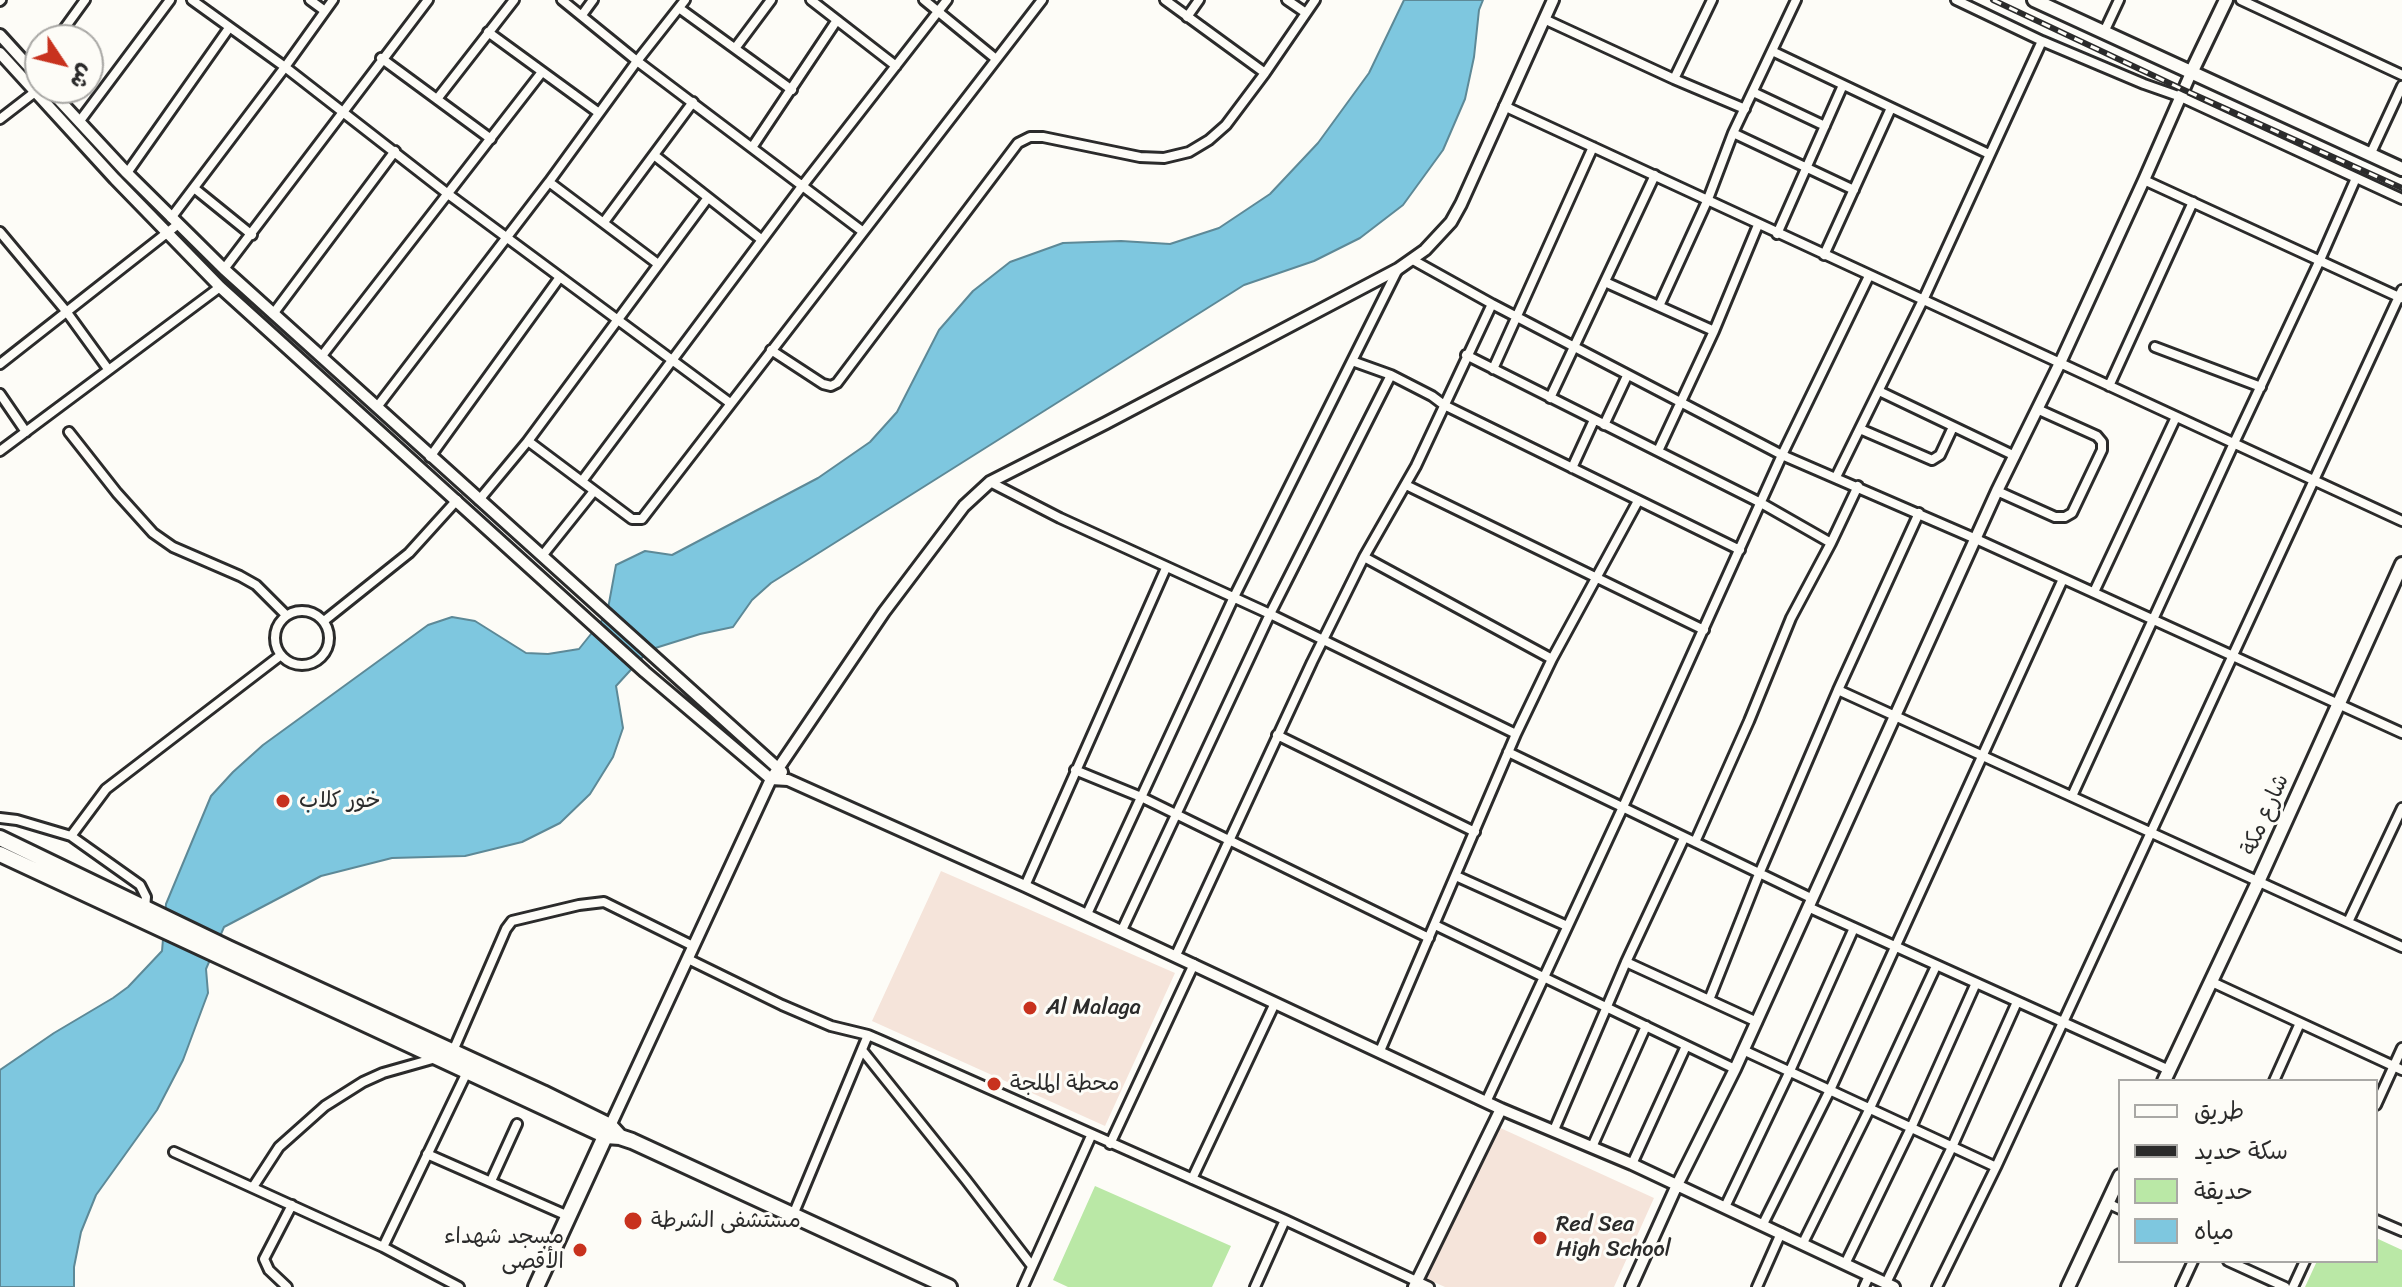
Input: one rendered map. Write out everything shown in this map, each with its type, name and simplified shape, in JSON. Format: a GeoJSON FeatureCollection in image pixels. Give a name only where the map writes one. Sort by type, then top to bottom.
{"type":"FeatureCollection","features":[{"type":"Feature","properties":{"kind":"main road"},"geometry":{"type":"LineString","coordinates":[[2034,0],[2402,169]]}},
{"type":"Feature","properties":{"kind":"main road"},"geometry":{"type":"LineString","coordinates":[[2191,73],[2226,0]]}},
{"type":"Feature","properties":{"kind":"main road","name":"شارع مكة"},"geometry":{"type":"LineString","coordinates":[[2167,1076],[2402,564]]}},
{"type":"Feature","properties":{"kind":"main road"},"geometry":{"type":"LineString","coordinates":[[0,838],[226,953],[353,1012],[453,1051],[612,1133]]}},
{"type":"Feature","properties":{"kind":"main road"},"geometry":{"type":"LineString","coordinates":[[0,854],[148,914]]}},
{"type":"Feature","properties":{"kind":"main road"},"geometry":{"type":"LineString","coordinates":[[353,1012],[436,1058],[705,1174],[949,1287]]}},
{"type":"Feature","properties":{"kind":"main road"},"geometry":{"type":"LineString","coordinates":[[536,1287],[568,1216],[612,1133]]}},
{"type":"Feature","properties":{"kind":"main road"},"geometry":{"type":"LineString","coordinates":[[2068,1287],[2118,1180]]}},
{"type":"Feature","properties":{"kind":"street"},"geometry":{"type":"LineString","coordinates":[[68,24],[85,0]]}},
{"type":"Feature","properties":{"kind":"street"},"geometry":{"type":"LineString","coordinates":[[79,122],[170,0]]}},
{"type":"Feature","properties":{"kind":"street"},"geometry":{"type":"LineString","coordinates":[[192,0],[730,403]]}},
{"type":"Feature","properties":{"kind":"street"},"geometry":{"type":"LineString","coordinates":[[310,0],[325,11]]}},
{"type":"Feature","properties":{"kind":"street"},"geometry":{"type":"LineString","coordinates":[[0,364],[166,233],[194,188],[333,0]]}},
{"type":"Feature","properties":{"kind":"street"},"geometry":{"type":"LineString","coordinates":[[224,269],[381,58],[428,0]]}},
{"type":"Feature","properties":{"kind":"street"},"geometry":{"type":"LineString","coordinates":[[437,99],[514,0]]}},
{"type":"Feature","properties":{"kind":"street"},"geometry":{"type":"LineString","coordinates":[[562,0],[637,61],[862,231]]}},
{"type":"Feature","properties":{"kind":"street"},"geometry":{"type":"LineString","coordinates":[[582,15],[593,0]]}},
{"type":"Feature","properties":{"kind":"street"},"geometry":{"type":"LineString","coordinates":[[736,47],[771,0]]}},
{"type":"Feature","properties":{"kind":"street"},"geometry":{"type":"LineString","coordinates":[[811,0],[896,66]]}},
{"type":"Feature","properties":{"kind":"street"},"geometry":{"type":"LineString","coordinates":[[924,0],[996,59]]}},
{"type":"Feature","properties":{"kind":"street"},"geometry":{"type":"LineString","coordinates":[[582,481],[803,185],[947,0]]}},
{"type":"Feature","properties":{"kind":"street"},"geometry":{"type":"LineString","coordinates":[[528,441],[632,519],[642,519],[1042,0]]}},
{"type":"Feature","properties":{"kind":"street"},"geometry":{"type":"LineString","coordinates":[[1165,0],[1265,73]]}},
{"type":"Feature","properties":{"kind":"street"},"geometry":{"type":"LineString","coordinates":[[1187,17],[1199,0]]}},
{"type":"Feature","properties":{"kind":"street"},"geometry":{"type":"LineString","coordinates":[[1287,0],[1306,13]]}},
{"type":"Feature","properties":{"kind":"street"},"geometry":{"type":"LineString","coordinates":[[771,350],[823,384],[831,386],[837,383],[1018,143],[1030,137],[1043,137],[1140,157],[1164,158],[1189,152],[1226,125],[1315,0]]}},
{"type":"Feature","properties":{"kind":"street"},"geometry":{"type":"LineString","coordinates":[[612,1133],[693,946],[771,779],[899,591],[964,506],[990,482],[1398,269],[1425,250],[1451,222],[1461,204],[1553,0]]}},
{"type":"Feature","properties":{"kind":"street"},"geometry":{"type":"LineString","coordinates":[[1674,79],[1712,0]]}},
{"type":"Feature","properties":{"kind":"street"},"geometry":{"type":"LineString","coordinates":[[1659,306],[1708,199],[1733,133],[1796,0]]}},
{"type":"Feature","properties":{"kind":"street"},"geometry":{"type":"LineString","coordinates":[[1956,0],[2042,41],[2181,97],[2402,199]]}},
{"type":"Feature","properties":{"kind":"street"},"geometry":{"type":"LineString","coordinates":[[2104,32],[2119,0]]}},
{"type":"Feature","properties":{"kind":"street"},"geometry":{"type":"LineString","coordinates":[[2241,0],[2402,75]]}},
{"type":"Feature","properties":{"kind":"street"},"geometry":{"type":"LineString","coordinates":[[377,407],[682,4],[792,90]]}},
{"type":"Feature","properties":{"kind":"street"},"geometry":{"type":"LineString","coordinates":[[1544,19],[1745,109]]}},
{"type":"Feature","properties":{"kind":"street"},"geometry":{"type":"LineString","coordinates":[[753,146],[837,20]]}},
{"type":"Feature","properties":{"kind":"street"},"geometry":{"type":"LineString","coordinates":[[127,173],[229,28]]}},
{"type":"Feature","properties":{"kind":"street"},"geometry":{"type":"LineString","coordinates":[[488,32],[599,113]]}},
{"type":"Feature","properties":{"kind":"street"},"geometry":{"type":"LineString","coordinates":[[0,35],[24,58]]}},
{"type":"Feature","properties":{"kind":"street"},"geometry":{"type":"LineString","coordinates":[[1836,477],[1924,298],[2042,41]]}},
{"type":"Feature","properties":{"kind":"street"},"geometry":{"type":"LineString","coordinates":[[1772,51],[1989,154]]}},
{"type":"Feature","properties":{"kind":"street"},"geometry":{"type":"LineString","coordinates":[[0,53],[24,80]]}},
{"type":"Feature","properties":{"kind":"street"},"geometry":{"type":"LineString","coordinates":[[381,58],[491,139]]}},
{"type":"Feature","properties":{"kind":"street"},"geometry":{"type":"LineString","coordinates":[[321,357],[542,72]]}},
{"type":"Feature","properties":{"kind":"street"},"geometry":{"type":"LineString","coordinates":[[1631,1287],[1757,1022],[1809,902],[2191,73]]}},
{"type":"Feature","properties":{"kind":"street"},"geometry":{"type":"LineString","coordinates":[[1777,234],[1843,85]]}},
{"type":"Feature","properties":{"kind":"street"},"geometry":{"type":"LineString","coordinates":[[2370,155],[2402,86]]}},
{"type":"Feature","properties":{"kind":"street"},"geometry":{"type":"LineString","coordinates":[[1753,92],[1825,126]]}},
{"type":"Feature","properties":{"kind":"street"},"geometry":{"type":"LineString","coordinates":[[0,119],[24,100]]}},
{"type":"Feature","properties":{"kind":"street"},"geometry":{"type":"LineString","coordinates":[[604,222],[693,102]]}},
{"type":"Feature","properties":{"kind":"street"},"geometry":{"type":"LineString","coordinates":[[46,104],[220,287],[645,672],[771,779],[788,780],[1087,914],[1501,1109],[1632,1164],[1890,1285],[2017,1002]]}},
{"type":"Feature","properties":{"kind":"street"},"geometry":{"type":"LineString","coordinates":[[63,104],[224,269],[788,780]]}},
{"type":"Feature","properties":{"kind":"street"},"geometry":{"type":"LineString","coordinates":[[1504,106],[2402,521]]}},
{"type":"Feature","properties":{"kind":"street"},"geometry":{"type":"LineString","coordinates":[[1824,255],[1891,108]]}},
{"type":"Feature","properties":{"kind":"street"},"geometry":{"type":"LineString","coordinates":[[1733,133],[1854,190]]}},
{"type":"Feature","properties":{"kind":"street"},"geometry":{"type":"LineString","coordinates":[[1493,369],[1593,147]]}},
{"type":"Feature","properties":{"kind":"street"},"geometry":{"type":"LineString","coordinates":[[273,314],[395,151]]}},
{"type":"Feature","properties":{"kind":"street"},"geometry":{"type":"LineString","coordinates":[[654,155],[762,240]]}},
{"type":"Feature","properties":{"kind":"street"},"geometry":{"type":"LineString","coordinates":[[1550,398],[1655,175]]}},
{"type":"Feature","properties":{"kind":"street"},"geometry":{"type":"LineString","coordinates":[[2072,796],[2356,178]]}},
{"type":"Feature","properties":{"kind":"street"},"geometry":{"type":"LineString","coordinates":[[1937,1287],[1996,1167],[2401,295],[2144,180]]}},
{"type":"Feature","properties":{"kind":"street"},"geometry":{"type":"LineString","coordinates":[[549,182],[658,264]]}},
{"type":"Feature","properties":{"kind":"street"},"geometry":{"type":"LineString","coordinates":[[194,188],[252,235]]}},
{"type":"Feature","properties":{"kind":"street"},"geometry":{"type":"LineString","coordinates":[[479,500],[528,441],[707,199]]}},
{"type":"Feature","properties":{"kind":"street"},"geometry":{"type":"LineString","coordinates":[[2109,386],[2193,202]]}},
{"type":"Feature","properties":{"kind":"street"},"geometry":{"type":"LineString","coordinates":[[1658,451],[1714,331],[1758,225]]}},
{"type":"Feature","properties":{"kind":"street"},"geometry":{"type":"LineString","coordinates":[[0,232],[66,311],[108,369]]}},
{"type":"Feature","properties":{"kind":"street"},"geometry":{"type":"LineString","coordinates":[[1413,260],[1627,376],[1782,455],[1919,513],[2402,733]]}},
{"type":"Feature","properties":{"kind":"street"},"geometry":{"type":"LineString","coordinates":[[1087,914],[1233,599],[1398,269]]}},
{"type":"Feature","properties":{"kind":"street"},"geometry":{"type":"LineString","coordinates":[[1486,1102],[1782,455],[1869,276]]}},
{"type":"Feature","properties":{"kind":"street"},"geometry":{"type":"LineString","coordinates":[[430,457],[560,277]]}},
{"type":"Feature","properties":{"kind":"street"},"geometry":{"type":"LineString","coordinates":[[1605,282],[1714,331]]}},
{"type":"Feature","properties":{"kind":"street"},"geometry":{"type":"LineString","coordinates":[[0,451],[220,287]]}},
{"type":"Feature","properties":{"kind":"street"},"geometry":{"type":"LineString","coordinates":[[1176,955],[1323,640],[1364,557],[1406,485],[1492,304]]}},
{"type":"Feature","properties":{"kind":"street"},"geometry":{"type":"LineString","coordinates":[[2155,347],[2261,387]]}},
{"type":"Feature","properties":{"kind":"street"},"geometry":{"type":"LineString","coordinates":[[1466,355],[1761,503],[1831,543]]}},
{"type":"Feature","properties":{"kind":"street"},"geometry":{"type":"LineString","coordinates":[[1352,361],[1391,375],[1444,405],[1740,550]]}},
{"type":"Feature","properties":{"kind":"street"},"geometry":{"type":"LineString","coordinates":[[1122,930],[1270,614],[1391,375]]}},
{"type":"Feature","properties":{"kind":"street"},"geometry":{"type":"LineString","coordinates":[[1604,425],[1627,376]]}},
{"type":"Feature","properties":{"kind":"street"},"geometry":{"type":"LineString","coordinates":[[1879,391],[2015,456]]}},
{"type":"Feature","properties":{"kind":"street"},"geometry":{"type":"LineString","coordinates":[[0,394],[26,432]]}},
{"type":"Feature","properties":{"kind":"street"},"geometry":{"type":"LineString","coordinates":[[1997,491],[2055,517],[2072,513],[2102,450],[2102,442],[2097,436],[2037,409]]}},
{"type":"Feature","properties":{"kind":"street"},"geometry":{"type":"LineString","coordinates":[[2094,592],[2176,417]]}},
{"type":"Feature","properties":{"kind":"street"},"geometry":{"type":"LineString","coordinates":[[1572,468],[1594,420]]}},
{"type":"Feature","properties":{"kind":"street"},"geometry":{"type":"LineString","coordinates":[[1860,429],[1932,460],[1940,455],[1953,427]]}},
{"type":"Feature","properties":{"kind":"street"},"geometry":{"type":"LineString","coordinates":[[69,432],[126,505],[153,533],[173,547],[256,585],[286,615]]}},
{"type":"Feature","properties":{"kind":"street"},"geometry":{"type":"LineString","coordinates":[[990,482],[1516,734]]}},
{"type":"Feature","properties":{"kind":"street"},"geometry":{"type":"LineString","coordinates":[[1406,485],[1704,630]]}},
{"type":"Feature","properties":{"kind":"street"},"geometry":{"type":"LineString","coordinates":[[1695,842],[1791,618],[1858,486]]}},
{"type":"Feature","properties":{"kind":"street"},"geometry":{"type":"LineString","coordinates":[[542,556],[594,491]]}},
{"type":"Feature","properties":{"kind":"street"},"geometry":{"type":"LineString","coordinates":[[324,621],[409,553],[457,500]]}},
{"type":"Feature","properties":{"kind":"street"},"geometry":{"type":"LineString","coordinates":[[1380,1051],[1516,734],[1552,659],[1638,501]]}},
{"type":"Feature","properties":{"kind":"street"},"geometry":{"type":"LineString","coordinates":[[1709,1000],[1838,690],[1919,513]]}},
{"type":"Feature","properties":{"kind":"street"},"geometry":{"type":"LineString","coordinates":[[1364,557],[1552,659]]}},
{"type":"Feature","properties":{"kind":"street"},"geometry":{"type":"LineString","coordinates":[[1025,886],[1166,568]]}},
{"type":"Feature","properties":{"kind":"street"},"geometry":{"type":"LineString","coordinates":[[1763,1224],[1830,1090],[2063,579]]}},
{"type":"Feature","properties":{"kind":"street"},"geometry":{"type":"LineString","coordinates":[[302,610],[324,621],[329,639],[322,656],[306,664],[296,664],[281,655],[275,646],[278,623],[286,615],[302,610]]}},
{"type":"Feature","properties":{"kind":"street"},"geometry":{"type":"LineString","coordinates":[[71,836],[106,789],[281,655]]}},
{"type":"Feature","properties":{"kind":"street"},"geometry":{"type":"LineString","coordinates":[[1838,690],[2402,947]]}},
{"type":"Feature","properties":{"kind":"street"},"geometry":{"type":"LineString","coordinates":[[1277,735],[1475,832]]}},
{"type":"Feature","properties":{"kind":"street"},"geometry":{"type":"LineString","coordinates":[[1508,752],[1759,874],[1854,928],[2062,1022],[2167,1076]]}},
{"type":"Feature","properties":{"kind":"street"},"geometry":{"type":"LineString","coordinates":[[1075,770],[1141,797],[1429,938]]}},
{"type":"Feature","properties":{"kind":"street"},"geometry":{"type":"LineString","coordinates":[[2348,922],[2402,808]]}},
{"type":"Feature","properties":{"kind":"street"},"geometry":{"type":"LineString","coordinates":[[0,818],[71,836],[140,885],[146,897],[148,914]]}},
{"type":"Feature","properties":{"kind":"street"},"geometry":{"type":"LineString","coordinates":[[1554,1130],[1626,962],[1684,838]]}},
{"type":"Feature","properties":{"kind":"street"},"geometry":{"type":"LineString","coordinates":[[1456,876],[1567,926]]}},
{"type":"Feature","properties":{"kind":"street"},"geometry":{"type":"LineString","coordinates":[[453,1051],[512,921],[604,902],[693,946]]}},
{"type":"Feature","properties":{"kind":"street"},"geometry":{"type":"LineString","coordinates":[[1435,925],[1735,1069]]}},
{"type":"Feature","properties":{"kind":"street"},"geometry":{"type":"LineString","coordinates":[[1725,1207],[1854,928]]}},
{"type":"Feature","properties":{"kind":"street"},"geometry":{"type":"LineString","coordinates":[[688,959],[769,999],[831,1026],[868,1035],[1285,1220],[1415,1284],[1429,1287]]}},
{"type":"Feature","properties":{"kind":"street"},"geometry":{"type":"LineString","coordinates":[[1626,962],[1757,1022]]}},
{"type":"Feature","properties":{"kind":"street"},"geometry":{"type":"LineString","coordinates":[[1110,1144],[1194,964]]}},
{"type":"Feature","properties":{"kind":"street"},"geometry":{"type":"LineString","coordinates":[[1803,1243],[1936,966]]}},
{"type":"Feature","properties":{"kind":"street"},"geometry":{"type":"LineString","coordinates":[[2212,982],[2398,1068]]}},
{"type":"Feature","properties":{"kind":"street"},"geometry":{"type":"LineString","coordinates":[[1845,1264],[1976,983]]}},
{"type":"Feature","properties":{"kind":"street"},"geometry":{"type":"LineString","coordinates":[[1192,1179],[1275,1003]]}},
{"type":"Feature","properties":{"kind":"street"},"geometry":{"type":"LineString","coordinates":[[2275,1079],[2300,1023]]}},
{"type":"Feature","properties":{"kind":"street"},"geometry":{"type":"LineString","coordinates":[[1592,1147],[1646,1026]]}},
{"type":"Feature","properties":{"kind":"street"},"geometry":{"type":"LineString","coordinates":[[793,1215],[868,1035]]}},
{"type":"Feature","properties":{"kind":"street"},"geometry":{"type":"LineString","coordinates":[[1632,1164],[1686,1046]]}},
{"type":"Feature","properties":{"kind":"street"},"geometry":{"type":"LineString","coordinates":[[2378,1102],[2398,1068],[2402,1048]]}},
{"type":"Feature","properties":{"kind":"street"},"geometry":{"type":"LineString","coordinates":[[862,1050],[1032,1266]]}},
{"type":"Feature","properties":{"kind":"street"},"geometry":{"type":"LineString","coordinates":[[1743,1050],[1996,1167]]}},
{"type":"Feature","properties":{"kind":"street"},"geometry":{"type":"LineString","coordinates":[[253,1187],[269,1158],[325,1106],[383,1073],[436,1058]]}},
{"type":"Feature","properties":{"kind":"street"},"geometry":{"type":"LineString","coordinates":[[383,1247],[467,1072]]}},
{"type":"Feature","properties":{"kind":"street"},"geometry":{"type":"LineString","coordinates":[[1415,1284],[1501,1109]]}},
{"type":"Feature","properties":{"kind":"street"},"geometry":{"type":"LineString","coordinates":[[491,1181],[517,1124]]}},
{"type":"Feature","properties":{"kind":"street"},"geometry":{"type":"LineString","coordinates":[[1023,1287],[1091,1136]]}},
{"type":"Feature","properties":{"kind":"street"},"geometry":{"type":"LineString","coordinates":[[174,1152],[383,1247],[459,1287]]}},
{"type":"Feature","properties":{"kind":"street"},"geometry":{"type":"LineString","coordinates":[[427,1154],[568,1216]]}},
{"type":"Feature","properties":{"kind":"street"},"geometry":{"type":"LineString","coordinates":[[2107,1203],[2118,1208]]}},
{"type":"Feature","properties":{"kind":"street"},"geometry":{"type":"LineString","coordinates":[[287,1287],[269,1270],[264,1259],[292,1205]]}},
{"type":"Feature","properties":{"kind":"street"},"geometry":{"type":"LineString","coordinates":[[1255,1287],[1285,1220]]}},
{"type":"Feature","properties":{"kind":"street"},"geometry":{"type":"LineString","coordinates":[[2378,1221],[2402,1231]]}},
{"type":"Feature","properties":{"kind":"street"},"geometry":{"type":"LineString","coordinates":[[1757,1287],[1781,1233]]}},
{"type":"Feature","properties":{"kind":"street"},"geometry":{"type":"LineString","coordinates":[[2181,1287],[2192,1263]]}},
{"type":"Feature","properties":{"kind":"street"},"geometry":{"type":"LineString","coordinates":[[2232,1263],[2285,1287]]}},
{"type":"Feature","properties":{"kind":"street"},"geometry":{"type":"LineString","coordinates":[[2293,1287],[2304,1263]]}},
{"type":"Feature","properties":{"kind":"street"},"geometry":{"type":"LineString","coordinates":[[1864,1287],[1869,1276]]}},
{"type":"Feature","properties":{"kind":"shaded area"},"geometry":{"type":"Polygon","coordinates":[[[941,871],[1175,973],[1105,1126],[872,1021],[941,871]]]}},
{"type":"Feature","properties":{"kind":"shaded area","name":"Red Sea High School"},"geometry":{"type":"Polygon","coordinates":[[[1496,1126],[1654,1198],[1614,1287],[1445,1287],[1427,1279],[1496,1126]]]}},
{"type":"Feature","properties":{"kind":"green space"},"geometry":{"type":"Polygon","coordinates":[[[1095,1186],[1231,1246],[1212,1287],[1068,1287],[1053,1280],[1095,1186]]]}},
{"type":"Feature","properties":{"kind":"green space"},"geometry":{"type":"Polygon","coordinates":[[[2378,1239],[2402,1250],[2402,1287],[2305,1287],[2316,1263],[2378,1263],[2378,1239]]]}},
{"type":"Feature","properties":{"kind":"water"},"geometry":{"type":"Polygon","coordinates":[[[1404,0],[1483,0],[1465,99],[1443,150],[1403,205],[1360,238],[1314,261],[1244,285],[771,583],[752,600],[733,627],[649,650],[616,686],[623,728],[613,757],[590,794],[560,823],[522,842],[465,856],[392,858],[321,876],[224,927],[206,969],[208,993],[183,1060],[157,1110],[96,1195],[81,1232],[74,1267],[74,1287],[0,1287],[0,1070],[128,987],[162,951],[166,904],[211,796],[233,772],[263,745],[428,625],[452,617],[475,621],[526,653],[548,654],[579,649],[607,614],[616,565],[645,551],[672,555],[818,478],[870,442],[897,412],[939,330],[973,291],[1010,262],[1063,243],[1121,241],[1170,244],[1219,228],[1270,194],[1318,143],[1369,73],[1404,0]]]}},
{"type":"Feature","properties":{"kind":"railway"},"geometry":{"type":"LineString","coordinates":[[1993,0],[2402,188]]}},
{"type":"Feature","properties":{"kind":"place","name":"خور كلاب"},"geometry":{"type":"Point","coordinates":[283,801]}},
{"type":"Feature","properties":{"kind":"place","name":"Al Malaga"},"geometry":{"type":"Point","coordinates":[1030,1008]}},
{"type":"Feature","properties":{"kind":"place","name":"محطة الملجة"},"geometry":{"type":"Point","coordinates":[994,1084]}},
{"type":"Feature","properties":{"kind":"place","name":"مستشفى الشرطة"},"geometry":{"type":"Point","coordinates":[633,1221]}},
{"type":"Feature","properties":{"kind":"place","name":"Red Sea High School"},"geometry":{"type":"Point","coordinates":[1540,1238]}},
{"type":"Feature","properties":{"kind":"place","name":"مسجد شهداء الأقصى"},"geometry":{"type":"Point","coordinates":[580,1250]}}]}
